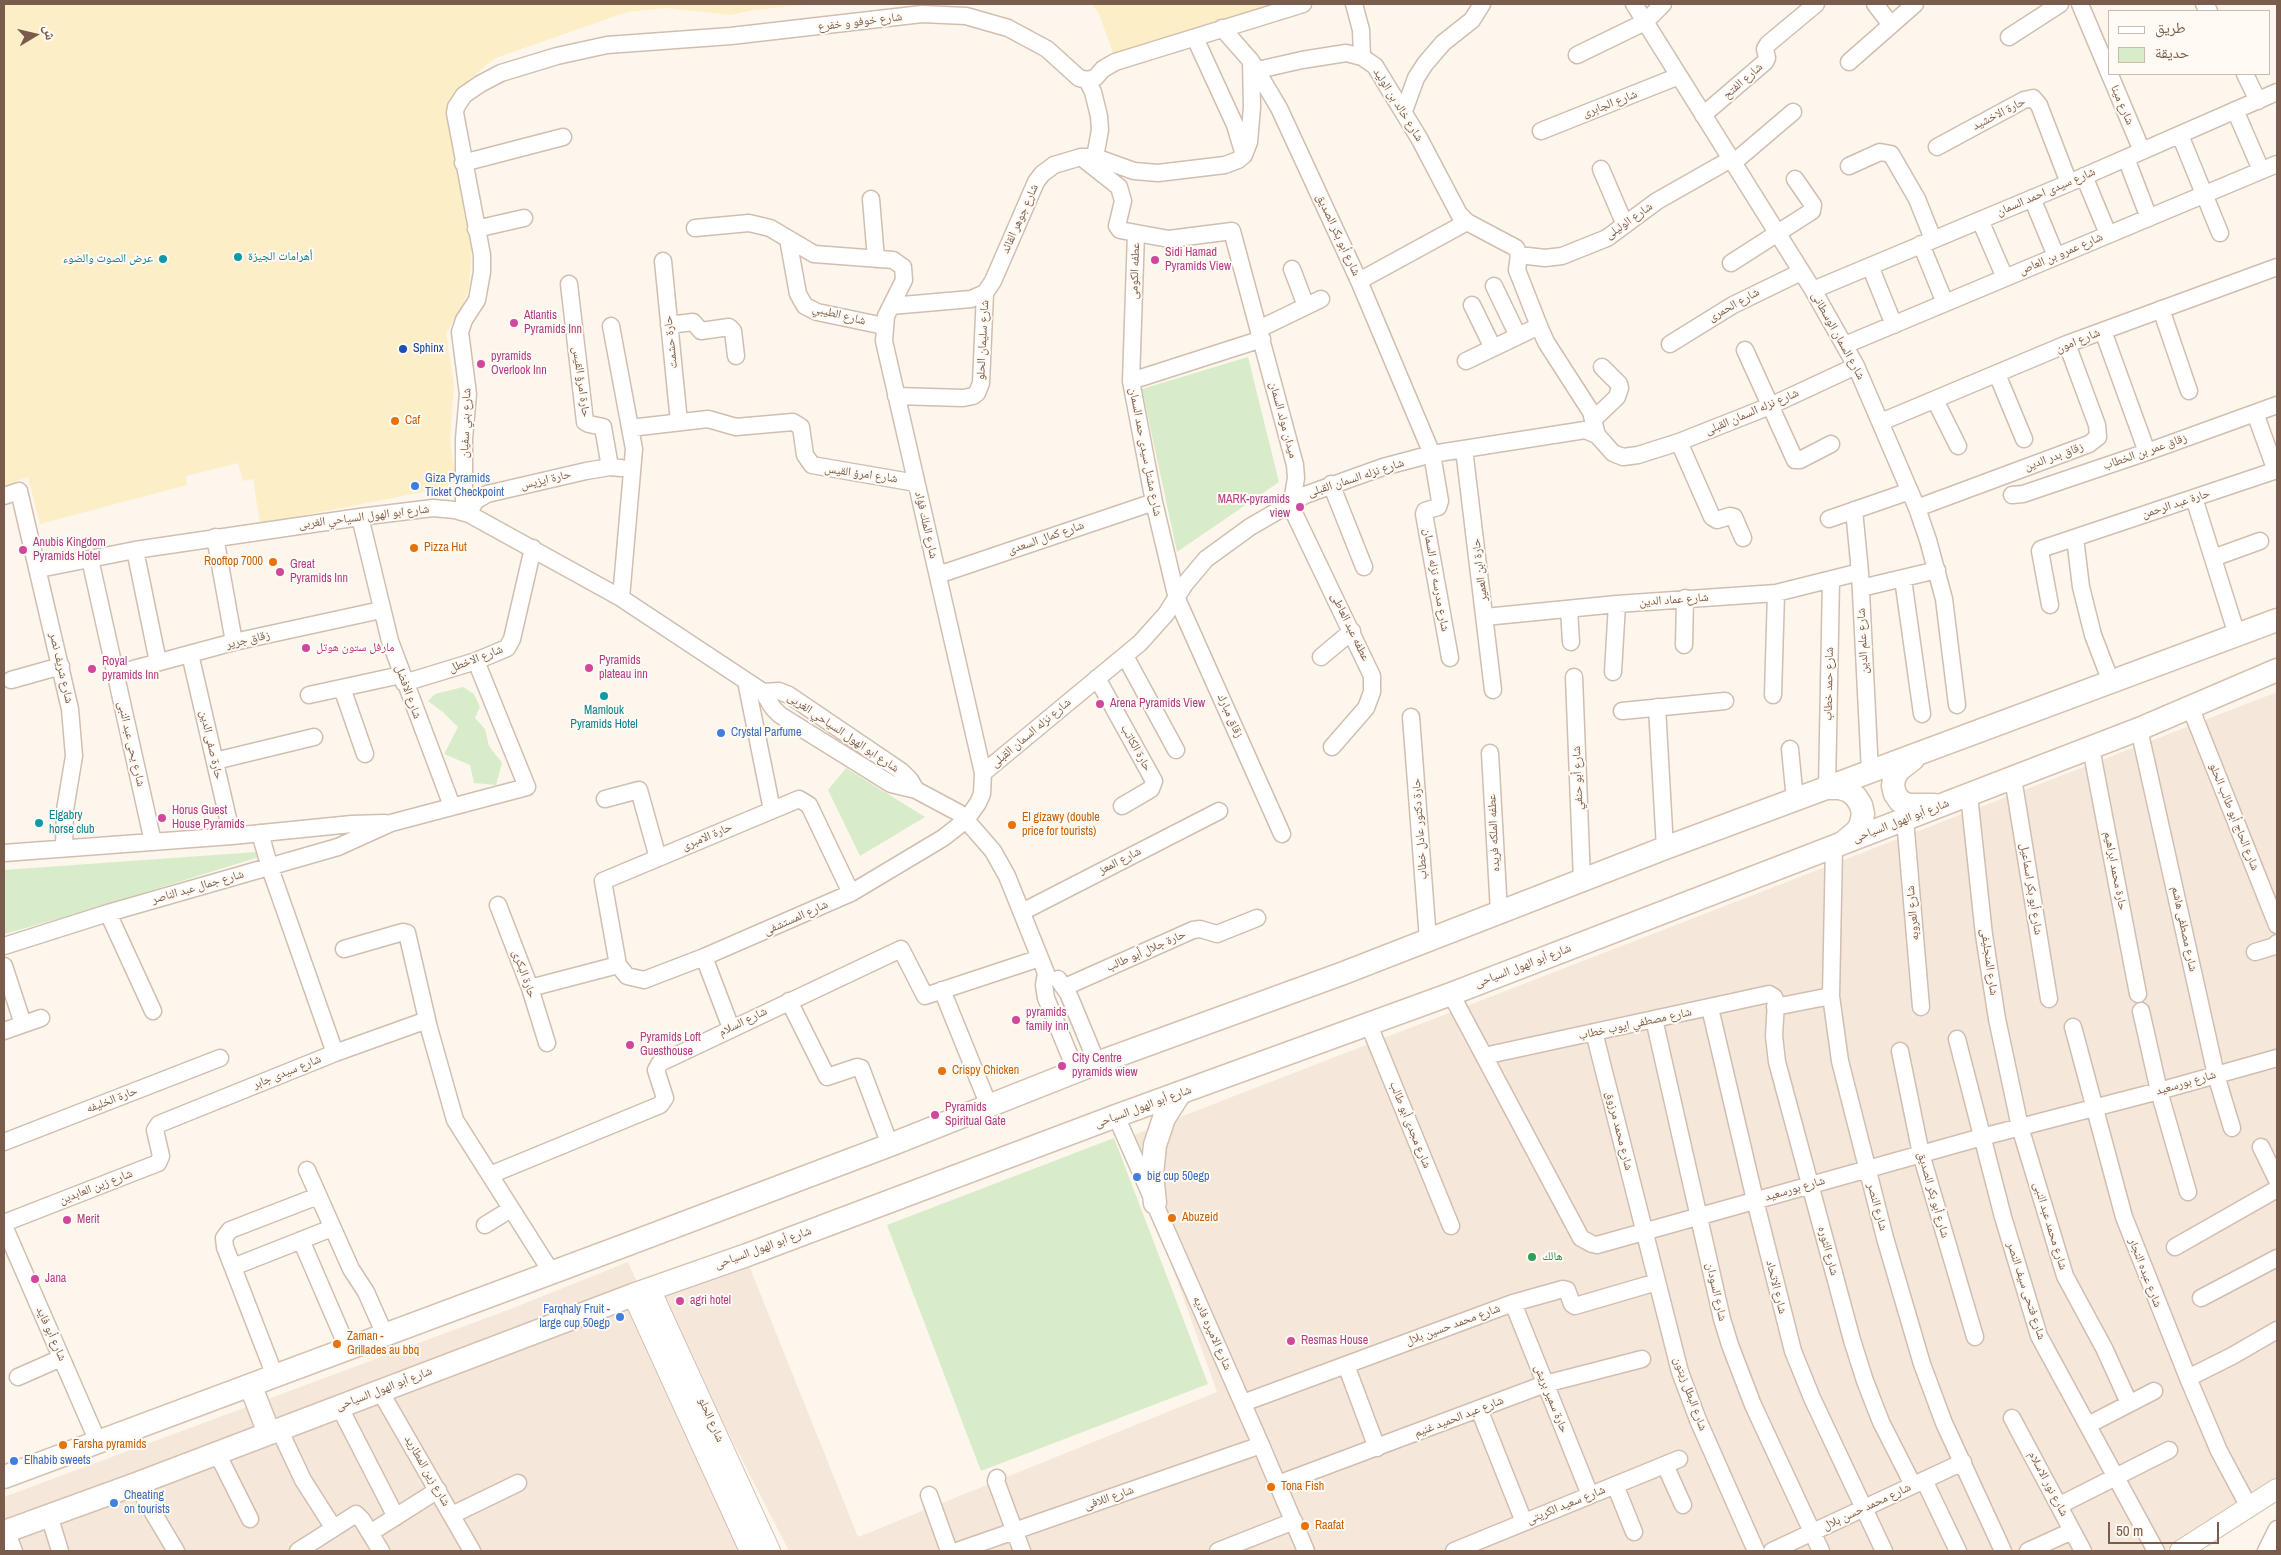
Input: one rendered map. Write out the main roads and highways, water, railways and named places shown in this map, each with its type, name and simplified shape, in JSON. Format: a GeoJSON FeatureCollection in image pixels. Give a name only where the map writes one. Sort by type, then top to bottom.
{"type":"FeatureCollection","features":[{"type":"Feature","properties":{"kind":"main road"},"geometry":{"type":"LineString","coordinates":[[4,1477],[552,1273],[890,1145],[1076,1071],[1428,940],[1665,848],[2277,620]]}},
{"type":"Feature","properties":{"kind":"main road","name":"شارع أبو الهول السياحى"},"geometry":{"type":"LineString","coordinates":[[8,1538],[49,1515],[136,1484],[641,1292],[757,1251],[1116,1116],[1452,994],[2191,709],[2277,670]]}},
{"type":"Feature","properties":{"kind":"main road"},"geometry":{"type":"LineString","coordinates":[[1922,752],[1899,770],[1893,786],[1895,794],[1900,801],[1908,806],[1941,805]]}},
{"type":"Feature","properties":{"kind":"main road"},"geometry":{"type":"LineString","coordinates":[[1827,788],[1840,788],[1849,791],[1861,805],[1863,814],[1857,831],[1839,844]]}},
{"type":"Feature","properties":{"kind":"main road"},"geometry":{"type":"LineString","coordinates":[[1155,1203],[1152,1174],[1155,1145],[1164,1118],[1180,1093]]}},
{"type":"Feature","properties":{"kind":"main road"},"geometry":{"type":"LineString","coordinates":[[250,1386],[274,1431]]}},
{"type":"Feature","properties":{"kind":"place","name":"أهرامات الجيزة"},"geometry":{"type":"Point","coordinates":[238,257]}},
{"type":"Feature","properties":{"kind":"place","name":"عرض الصوت والضوء"},"geometry":{"type":"Point","coordinates":[163,259]}},
{"type":"Feature","properties":{"kind":"place","name":"Sidi Hamad Pyramids View"},"geometry":{"type":"Point","coordinates":[1155,260]}},
{"type":"Feature","properties":{"kind":"place","name":"Atlantis Pyramids Inn"},"geometry":{"type":"Point","coordinates":[514,323]}},
{"type":"Feature","properties":{"kind":"place","name":"Sphinx"},"geometry":{"type":"Point","coordinates":[403,349]}},
{"type":"Feature","properties":{"kind":"place","name":"pyramids Overlook Inn"},"geometry":{"type":"Point","coordinates":[481,364]}},
{"type":"Feature","properties":{"kind":"place","name":"Caf"},"geometry":{"type":"Point","coordinates":[395,421]}},
{"type":"Feature","properties":{"kind":"place","name":"Giza Pyramids Ticket Checkpoint"},"geometry":{"type":"Point","coordinates":[415,486]}},
{"type":"Feature","properties":{"kind":"place","name":"MARK-pyramids view"},"geometry":{"type":"Point","coordinates":[1300,507]}},
{"type":"Feature","properties":{"kind":"place","name":"Pizza Hut"},"geometry":{"type":"Point","coordinates":[414,548]}},
{"type":"Feature","properties":{"kind":"place","name":"Anubis Kingdom Pyramids Hotel"},"geometry":{"type":"Point","coordinates":[23,550]}},
{"type":"Feature","properties":{"kind":"place","name":"Rooftop 7000"},"geometry":{"type":"Point","coordinates":[273,562]}},
{"type":"Feature","properties":{"kind":"place","name":"Great Pyramids Inn"},"geometry":{"type":"Point","coordinates":[280,572]}},
{"type":"Feature","properties":{"kind":"place","name":"مارفل ستون هوتل"},"geometry":{"type":"Point","coordinates":[306,648]}},
{"type":"Feature","properties":{"kind":"place","name":"Pyramids plateau inn"},"geometry":{"type":"Point","coordinates":[589,668]}},
{"type":"Feature","properties":{"kind":"place","name":"Royal pyramids Inn"},"geometry":{"type":"Point","coordinates":[92,669]}},
{"type":"Feature","properties":{"kind":"place","name":"Mamlouk Pyramids Hotel"},"geometry":{"type":"Point","coordinates":[604,696]}},
{"type":"Feature","properties":{"kind":"place","name":"Arena Pyramids View"},"geometry":{"type":"Point","coordinates":[1100,704]}},
{"type":"Feature","properties":{"kind":"place","name":"Crystal Parfume"},"geometry":{"type":"Point","coordinates":[721,733]}},
{"type":"Feature","properties":{"kind":"place","name":"Horus Guest House Pyramids"},"geometry":{"type":"Point","coordinates":[162,818]}},
{"type":"Feature","properties":{"kind":"place","name":"Elgabry horse club"},"geometry":{"type":"Point","coordinates":[39,823]}},
{"type":"Feature","properties":{"kind":"place","name":"El gizawy (double price for tourists)"},"geometry":{"type":"Point","coordinates":[1012,825]}},
{"type":"Feature","properties":{"kind":"place","name":"pyramids family inn"},"geometry":{"type":"Point","coordinates":[1016,1020]}},
{"type":"Feature","properties":{"kind":"place","name":"Pyramids Loft Guesthouse"},"geometry":{"type":"Point","coordinates":[630,1045]}},
{"type":"Feature","properties":{"kind":"place","name":"City Centre pyramids wiew"},"geometry":{"type":"Point","coordinates":[1062,1066]}},
{"type":"Feature","properties":{"kind":"place","name":"Crispy Chicken"},"geometry":{"type":"Point","coordinates":[942,1071]}},
{"type":"Feature","properties":{"kind":"place","name":"Pyramids Spiritual Gate"},"geometry":{"type":"Point","coordinates":[935,1115]}},
{"type":"Feature","properties":{"kind":"place","name":"big cup 50egp"},"geometry":{"type":"Point","coordinates":[1137,1177]}},
{"type":"Feature","properties":{"kind":"place","name":"Abuzeid"},"geometry":{"type":"Point","coordinates":[1172,1218]}},
{"type":"Feature","properties":{"kind":"place","name":"Merit"},"geometry":{"type":"Point","coordinates":[67,1220]}},
{"type":"Feature","properties":{"kind":"place","name":"هالك"},"geometry":{"type":"Point","coordinates":[1532,1257]}},
{"type":"Feature","properties":{"kind":"place","name":"Jana"},"geometry":{"type":"Point","coordinates":[35,1279]}},
{"type":"Feature","properties":{"kind":"place","name":"agri hotel"},"geometry":{"type":"Point","coordinates":[680,1301]}},
{"type":"Feature","properties":{"kind":"place","name":"Farqhaly Fruit - large cup 50egp"},"geometry":{"type":"Point","coordinates":[620,1317]}},
{"type":"Feature","properties":{"kind":"place","name":"Resmas House"},"geometry":{"type":"Point","coordinates":[1291,1341]}},
{"type":"Feature","properties":{"kind":"place","name":"Zaman - Grillades au bbq"},"geometry":{"type":"Point","coordinates":[337,1344]}},
{"type":"Feature","properties":{"kind":"place","name":"Farsha pyramids"},"geometry":{"type":"Point","coordinates":[63,1445]}},
{"type":"Feature","properties":{"kind":"place","name":"Elhabib sweets"},"geometry":{"type":"Point","coordinates":[14,1461]}},
{"type":"Feature","properties":{"kind":"place","name":"Tona Fish"},"geometry":{"type":"Point","coordinates":[1271,1487]}},
{"type":"Feature","properties":{"kind":"place","name":"Cheating on tourists"},"geometry":{"type":"Point","coordinates":[114,1503]}},
{"type":"Feature","properties":{"kind":"place","name":"Raafat"},"geometry":{"type":"Point","coordinates":[1305,1526]}}]}
